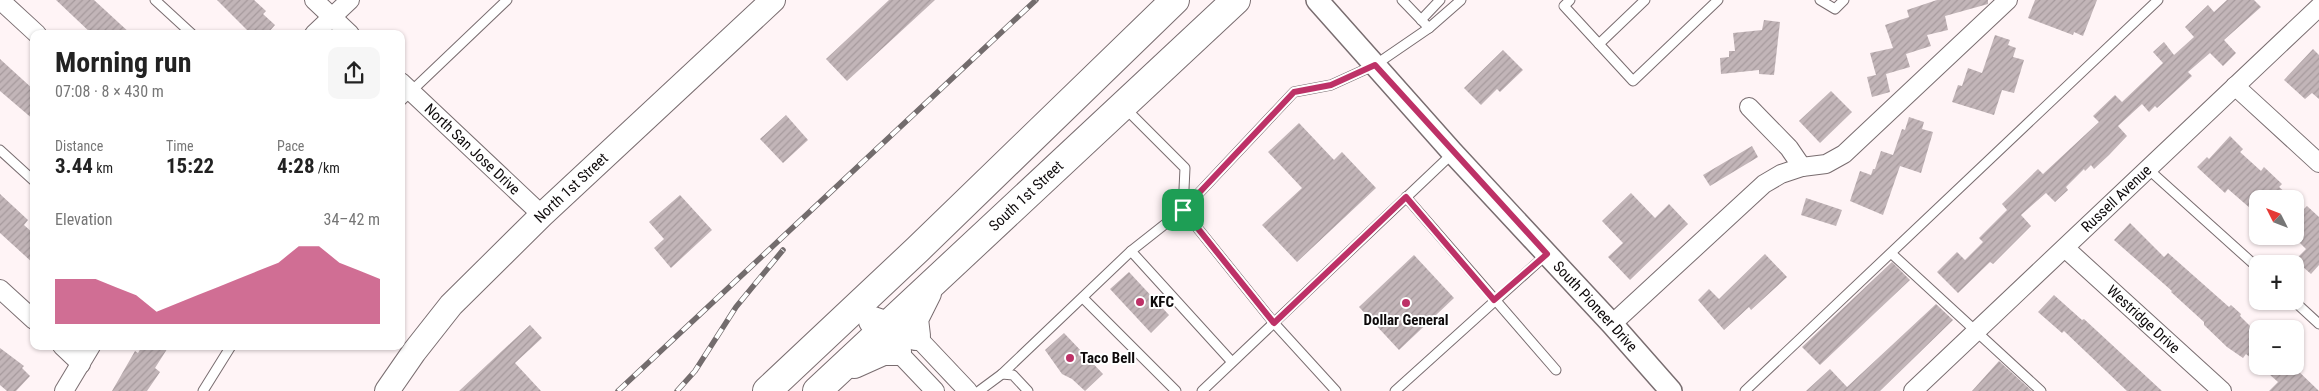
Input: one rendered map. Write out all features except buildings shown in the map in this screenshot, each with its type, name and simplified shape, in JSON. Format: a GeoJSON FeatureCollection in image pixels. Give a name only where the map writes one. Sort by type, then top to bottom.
{"type":"FeatureCollection","features":[{"type":"Feature","properties":{"kind":"main road","name":"North 1st Street"},"geometry":{"type":"LineString","coordinates":[[387,391],[414,352],[451,306],[542,215],[773,0]]}},
{"type":"Feature","properties":{"kind":"main road"},"geometry":{"type":"LineString","coordinates":[[767,391],[894,273],[1175,0]]}},
{"type":"Feature","properties":{"kind":"main road","name":"South 1st Street"},"geometry":{"type":"LineString","coordinates":[[825,384],[894,333],[933,283],[1236,0]]}},
{"type":"Feature","properties":{"kind":"main road"},"geometry":{"type":"LineString","coordinates":[[894,273],[884,296],[882,311],[894,333]]}},
{"type":"Feature","properties":{"kind":"main road"},"geometry":{"type":"LineString","coordinates":[[841,322],[867,320],[894,333]]}},
{"type":"Feature","properties":{"kind":"street"},"geometry":{"type":"LineString","coordinates":[[0,0],[33,30]]}},
{"type":"Feature","properties":{"kind":"street"},"geometry":{"type":"LineString","coordinates":[[314,0],[346,30]]}},
{"type":"Feature","properties":{"kind":"street"},"geometry":{"type":"LineString","coordinates":[[318,30],[350,0]]}},
{"type":"Feature","properties":{"kind":"street","name":"South Pioneer Drive"},"geometry":{"type":"LineString","coordinates":[[1317,0],[1453,153],[1612,324],[1671,391]]}},
{"type":"Feature","properties":{"kind":"street"},"geometry":{"type":"LineString","coordinates":[[1612,324],[1764,184],[1781,174],[1826,164],[1844,154],[2008,0]]}},
{"type":"Feature","properties":{"kind":"street","name":"Russell Avenue"},"geometry":{"type":"LineString","coordinates":[[1913,391],[2319,8]]}},
{"type":"Feature","properties":{"kind":"street"},"geometry":{"type":"LineString","coordinates":[[2235,86],[2319,163]]}},
{"type":"Feature","properties":{"kind":"street","name":"North San Jose Drive"},"geometry":{"type":"LineString","coordinates":[[405,92],[542,215]]}},
{"type":"Feature","properties":{"kind":"street"},"geometry":{"type":"LineString","coordinates":[[1749,107],[1789,148],[1802,168]]}},
{"type":"Feature","properties":{"kind":"street","name":"Westridge Drive"},"geometry":{"type":"LineString","coordinates":[[2065,248],[2222,391]]}},
{"type":"Feature","properties":{"kind":"street"},"geometry":{"type":"LineString","coordinates":[[0,289],[30,316]]}},
{"type":"Feature","properties":{"kind":"street"},"geometry":{"type":"LineString","coordinates":[[894,333],[934,391]]}},
{"type":"Feature","properties":{"kind":"street"},"geometry":{"type":"LineString","coordinates":[[894,333],[968,391]]}},
{"type":"Feature","properties":{"kind":"street"},"geometry":{"type":"LineString","coordinates":[[66,350],[81,364]]}},
{"type":"Feature","properties":{"kind":"street"},"geometry":{"type":"LineString","coordinates":[[64,391],[89,350]]}},
{"type":"Feature","properties":{"kind":"lane"},"geometry":{"type":"LineString","coordinates":[[156,0],[188,30]]}},
{"type":"Feature","properties":{"kind":"lane"},"geometry":{"type":"LineString","coordinates":[[405,90],[507,0]]}},
{"type":"Feature","properties":{"kind":"lane"},"geometry":{"type":"LineString","coordinates":[[1402,0],[1429,28]]}},
{"type":"Feature","properties":{"kind":"lane"},"geometry":{"type":"LineString","coordinates":[[1421,20],[1440,0]]}},
{"type":"Feature","properties":{"kind":"lane"},"geometry":{"type":"LineString","coordinates":[[978,391],[1002,374],[1131,251],[1183,210],[1294,92],[1331,85],[1375,65],[1429,28],[1461,0]]}},
{"type":"Feature","properties":{"kind":"lane"},"geometry":{"type":"LineString","coordinates":[[1570,0],[1564,6],[1633,81],[1718,0]]}},
{"type":"Feature","properties":{"kind":"lane"},"geometry":{"type":"LineString","coordinates":[[1599,44],[1645,0]]}},
{"type":"Feature","properties":{"kind":"lane"},"geometry":{"type":"LineString","coordinates":[[1820,0],[1835,9],[1844,0]]}},
{"type":"Feature","properties":{"kind":"lane"},"geometry":{"type":"LineString","coordinates":[[1745,391],[1892,254],[2158,0]]}},
{"type":"Feature","properties":{"kind":"lane"},"geometry":{"type":"LineString","coordinates":[[1122,106],[1185,168],[1183,210],[1274,323],[1336,391]]}},
{"type":"Feature","properties":{"kind":"lane"},"geometry":{"type":"LineString","coordinates":[[0,150],[30,177]]}},
{"type":"Feature","properties":{"kind":"lane"},"geometry":{"type":"LineString","coordinates":[[1202,391],[1453,153]]}},
{"type":"Feature","properties":{"kind":"lane"},"geometry":{"type":"LineString","coordinates":[[2148,169],[2249,260]]}},
{"type":"Feature","properties":{"kind":"lane"},"geometry":{"type":"LineString","coordinates":[[1406,197],[1556,370]]}},
{"type":"Feature","properties":{"kind":"lane"},"geometry":{"type":"LineString","coordinates":[[1131,251],[1232,362]]}},
{"type":"Feature","properties":{"kind":"lane"},"geometry":{"type":"LineString","coordinates":[[1395,391],[1547,254]]}},
{"type":"Feature","properties":{"kind":"lane"},"geometry":{"type":"LineString","coordinates":[[1892,254],[2042,391]]}},
{"type":"Feature","properties":{"kind":"lane"},"geometry":{"type":"LineString","coordinates":[[1083,298],[1176,391]]}},
{"type":"Feature","properties":{"kind":"lane"},"geometry":{"type":"LineString","coordinates":[[2304,310],[2319,324]]}},
{"type":"Feature","properties":{"kind":"lane"},"geometry":{"type":"LineString","coordinates":[[203,391],[229,350]]}},
{"type":"Feature","properties":{"kind":"lane"},"geometry":{"type":"LineString","coordinates":[[1002,374],[1013,375],[1028,391]]}},
{"type":"Feature","properties":{"kind":"railway"},"geometry":{"type":"LineString","coordinates":[[618,391],[1036,0]]}},
{"type":"Feature","properties":{"kind":"railway"},"geometry":{"type":"LineString","coordinates":[[677,391],[695,371],[736,307],[783,250]]}},
{"type":"Feature","properties":{"kind":"place","name":"KFC"},"geometry":{"type":"Point","coordinates":[1140,302]}},
{"type":"Feature","properties":{"kind":"place","name":"Dollar General"},"geometry":{"type":"Point","coordinates":[1406,303]}},
{"type":"Feature","properties":{"kind":"place","name":"Taco Bell"},"geometry":{"type":"Point","coordinates":[1070,358]}},
{"type":"Feature","properties":{"kind":"route"},"geometry":{"type":"LineString","coordinates":[[1375,65],[1453,153],[1547,254],[1494,300],[1406,197],[1274,323],[1183,210],[1294,92],[1331,85],[1375,65]]}}]}
